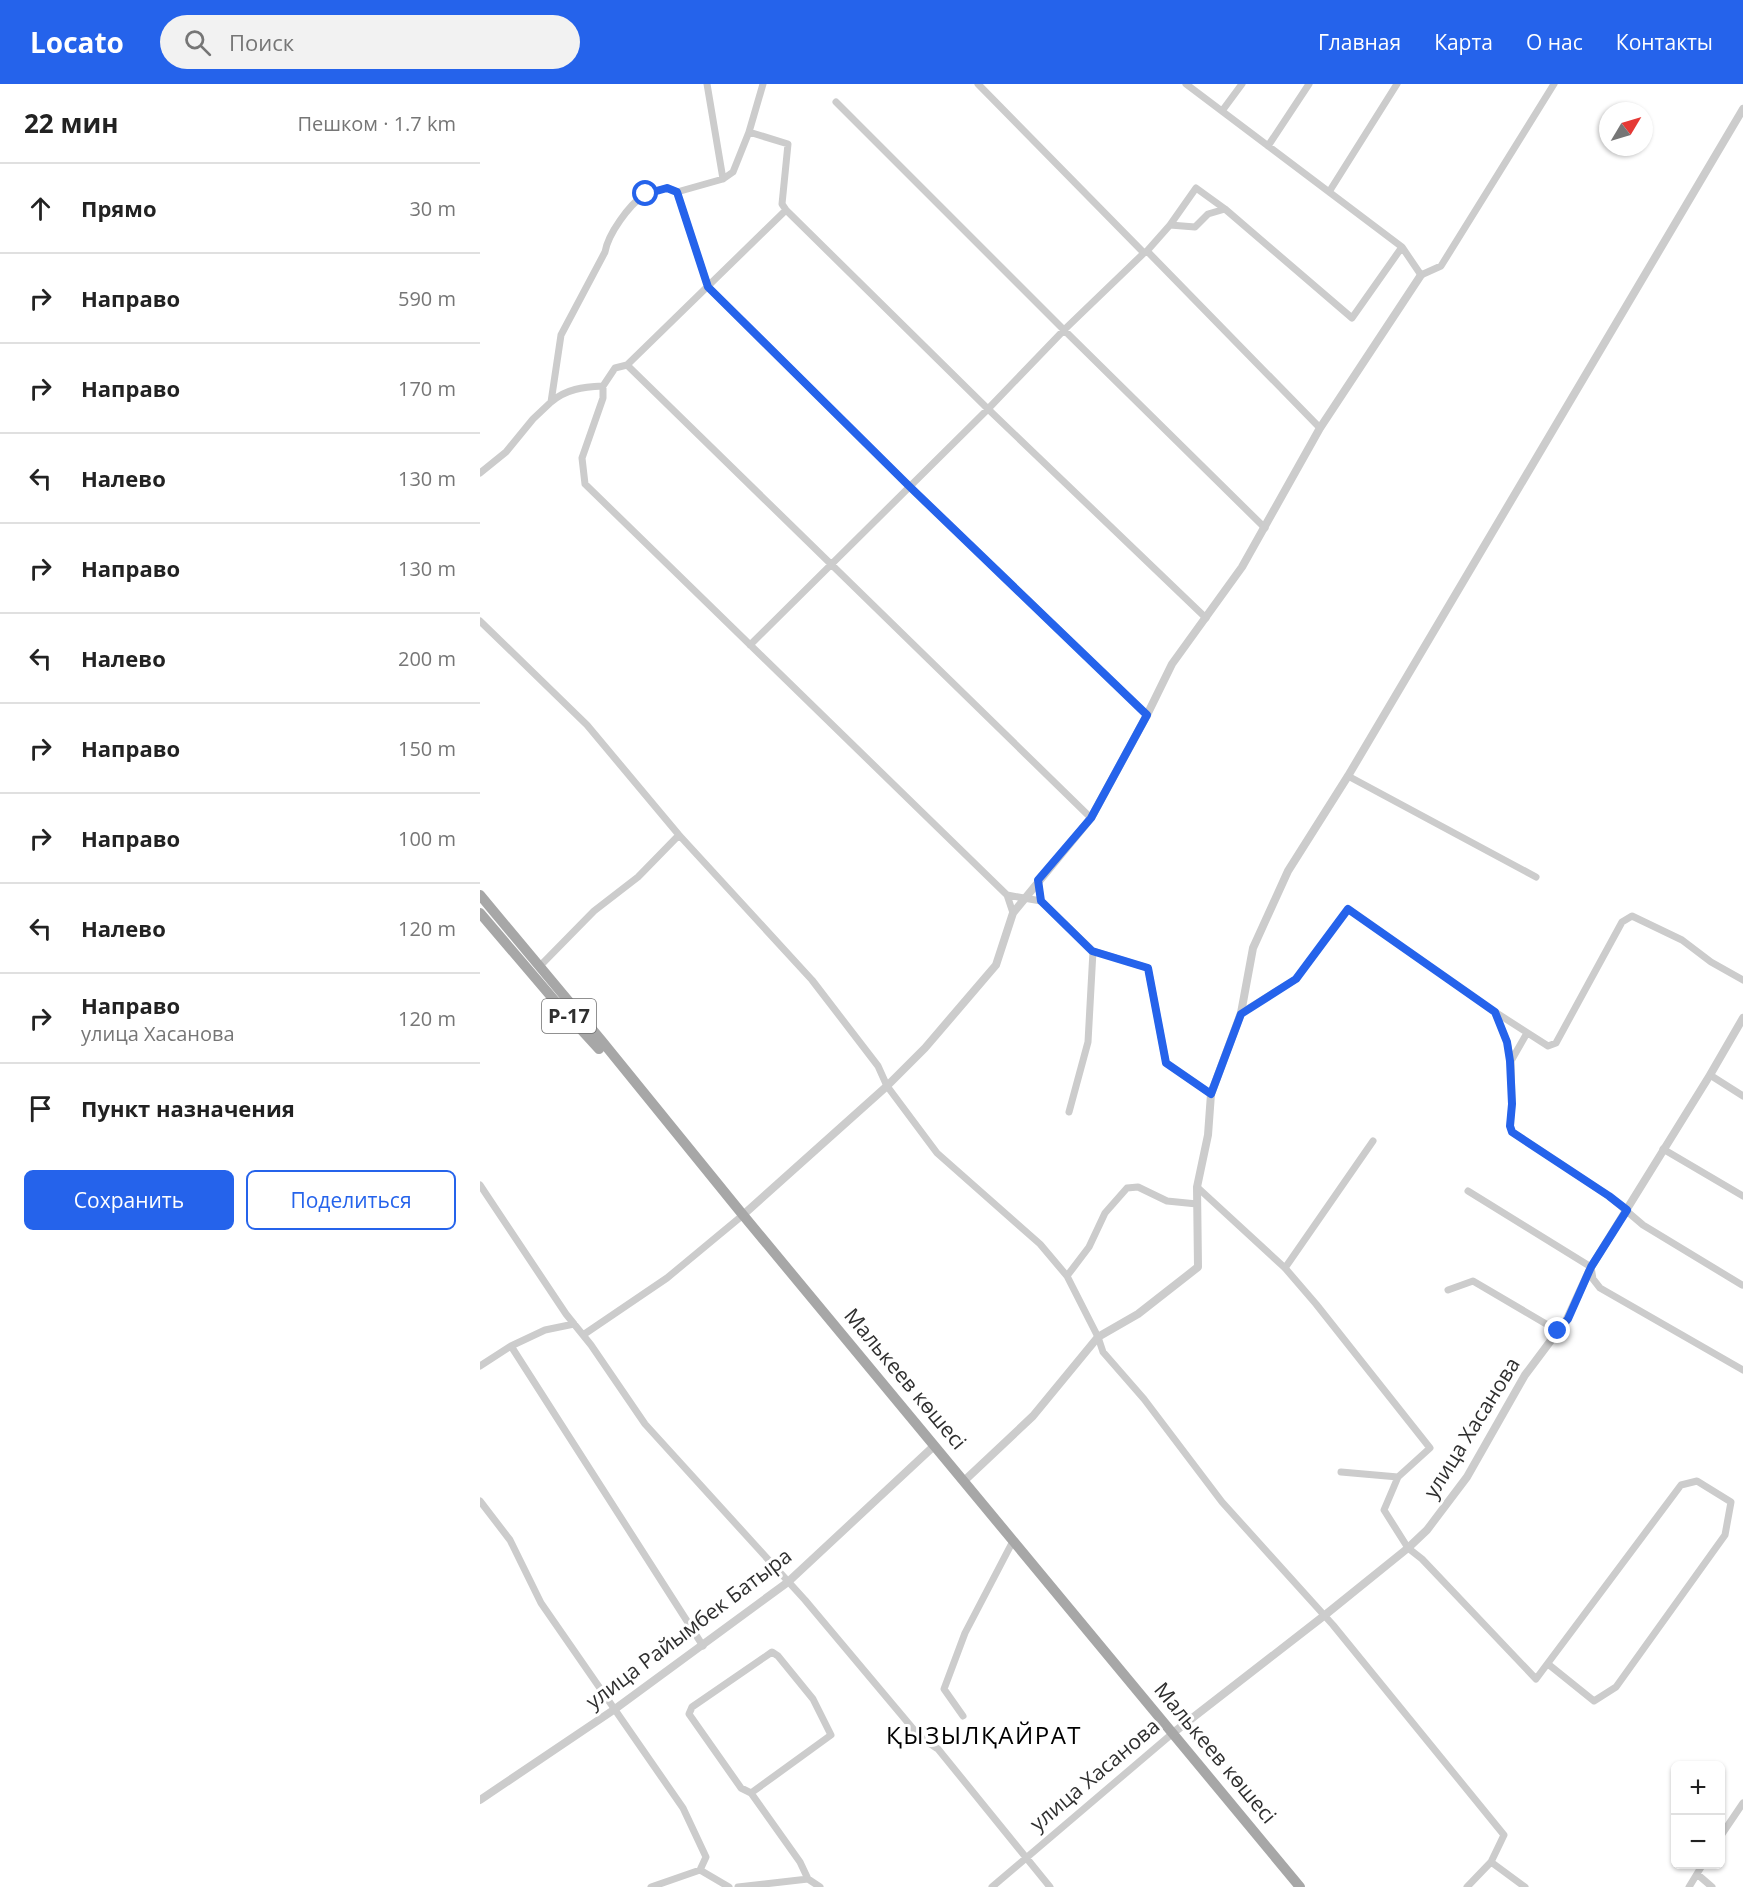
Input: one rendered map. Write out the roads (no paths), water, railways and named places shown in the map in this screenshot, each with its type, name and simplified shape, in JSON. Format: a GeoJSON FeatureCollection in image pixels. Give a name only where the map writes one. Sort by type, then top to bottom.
{"type":"FeatureCollection","features":[{"type":"Feature","properties":{"kind":"main road","name":"Малькеев көшесі"},"geometry":{"type":"LineString","coordinates":[[480,896],[1300,1887]]}},
{"type":"Feature","properties":{"kind":"main road","name":"P-17"},"geometry":{"type":"LineString","coordinates":[[480,913],[555,1001],[661,1115]]}},
{"type":"Feature","properties":{"kind":"street"},"geometry":{"type":"LineString","coordinates":[[707,84],[723,178]]}},
{"type":"Feature","properties":{"kind":"street"},"geometry":{"type":"LineString","coordinates":[[551,402],[561,335],[605,252],[606,243],[630,207],[646,194],[667,188],[677,192],[723,178],[733,172],[749,132],[763,84]]}},
{"type":"Feature","properties":{"kind":"street"},"geometry":{"type":"LineString","coordinates":[[978,84],[1320,428]]}},
{"type":"Feature","properties":{"kind":"street"},"geometry":{"type":"LineString","coordinates":[[1186,84],[1402,247],[1421,275]]}},
{"type":"Feature","properties":{"kind":"street"},"geometry":{"type":"LineString","coordinates":[[1222,111],[1242,84]]}},
{"type":"Feature","properties":{"kind":"street"},"geometry":{"type":"LineString","coordinates":[[1268,146],[1309,84]]}},
{"type":"Feature","properties":{"kind":"street"},"geometry":{"type":"LineString","coordinates":[[1329,192],[1397,84]]}},
{"type":"Feature","properties":{"kind":"street"},"geometry":{"type":"LineString","coordinates":[[583,1335],[667,1278],[743,1215],[887,1086],[925,1048],[996,965],[1013,913],[1091,818],[1172,664],[1242,567],[1266,528],[1320,428],[1421,275],[1441,266],[1554,84]]}},
{"type":"Feature","properties":{"kind":"street"},"geometry":{"type":"LineString","coordinates":[[836,102],[1266,528]]}},
{"type":"Feature","properties":{"kind":"street"},"geometry":{"type":"LineString","coordinates":[[964,1481],[1034,1416],[1098,1337],[1138,1314],[1198,1267],[1197,1186],[1208,1135],[1211,1094],[1241,1014],[1253,948],[1288,871],[1348,776],[1743,109]]}},
{"type":"Feature","properties":{"kind":"street"},"geometry":{"type":"LineString","coordinates":[[749,132],[788,144],[782,204],[786,210],[988,409],[1206,618]]}},
{"type":"Feature","properties":{"kind":"street"},"geometry":{"type":"LineString","coordinates":[[750,645],[833,565],[1064,330],[1146,252],[1170,225],[1196,188],[1225,209],[1352,318],[1402,247]]}},
{"type":"Feature","properties":{"kind":"street"},"geometry":{"type":"LineString","coordinates":[[677,192],[708,287],[909,486],[1147,715]]}},
{"type":"Feature","properties":{"kind":"street"},"geometry":{"type":"LineString","coordinates":[[1170,225],[1195,227],[1208,214],[1225,209]]}},
{"type":"Feature","properties":{"kind":"street"},"geometry":{"type":"LineString","coordinates":[[786,210],[627,365],[615,368],[603,386],[603,398],[582,458],[585,484],[1007,894],[1013,913]]}},
{"type":"Feature","properties":{"kind":"street"},"geometry":{"type":"LineString","coordinates":[[627,365],[1091,818]]}},
{"type":"Feature","properties":{"kind":"street"},"geometry":{"type":"LineString","coordinates":[[480,473],[506,452],[533,418],[560,394],[581,388],[603,386]]}},
{"type":"Feature","properties":{"kind":"street"},"geometry":{"type":"LineString","coordinates":[[480,621],[587,726],[679,835],[812,980],[878,1066],[887,1086],[937,1153],[1040,1244],[1067,1276],[1098,1337],[1103,1352],[1144,1399],[1221,1502],[1325,1615],[1504,1835],[1491,1862],[1467,1887]]}},
{"type":"Feature","properties":{"kind":"street"},"geometry":{"type":"LineString","coordinates":[[1348,776],[1536,878]]}},
{"type":"Feature","properties":{"kind":"street"},"geometry":{"type":"LineString","coordinates":[[539,967],[594,911],[638,877],[679,835]]}},
{"type":"Feature","properties":{"kind":"street"},"geometry":{"type":"LineString","coordinates":[[1038,880],[1041,901]]}},
{"type":"Feature","properties":{"kind":"street"},"geometry":{"type":"LineString","coordinates":[[1007,894],[1041,901],[1092,951],[1148,968],[1166,1063],[1211,1094]]}},
{"type":"Feature","properties":{"kind":"street"},"geometry":{"type":"LineString","coordinates":[[1241,1014],[1296,979],[1348,909],[1495,1012],[1548,1046],[1556,1043],[1622,922],[1632,915],[1682,940],[1711,962],[1743,980]]}},
{"type":"Feature","properties":{"kind":"street"},"geometry":{"type":"LineString","coordinates":[[1069,1112],[1088,1042],[1092,951]]}},
{"type":"Feature","properties":{"kind":"street"},"geometry":{"type":"LineString","coordinates":[[1495,1012],[1507,1042],[1510,1061],[1512,1104],[1510,1126],[1512,1132],[1609,1196],[1644,1225],[1742,1285]]}},
{"type":"Feature","properties":{"kind":"street","name":"улица Хасанова"},"geometry":{"type":"LineString","coordinates":[[992,1887],[1173,1733],[1325,1615],[1427,1530],[1467,1477],[1525,1375],[1568,1319],[1591,1267],[1743,1018]]}},
{"type":"Feature","properties":{"kind":"street"},"geometry":{"type":"LineString","coordinates":[[1510,1061],[1527,1033]]}},
{"type":"Feature","properties":{"kind":"street"},"geometry":{"type":"LineString","coordinates":[[1710,1075],[1743,1095]]}},
{"type":"Feature","properties":{"kind":"street"},"geometry":{"type":"LineString","coordinates":[[1285,1268],[1373,1142]]}},
{"type":"Feature","properties":{"kind":"street"},"geometry":{"type":"LineString","coordinates":[[1663,1149],[1743,1196]]}},
{"type":"Feature","properties":{"kind":"street"},"geometry":{"type":"LineString","coordinates":[[480,1185],[645,1424],[805,1600],[920,1737],[938,1749],[1050,1887]]}},
{"type":"Feature","properties":{"kind":"street"},"geometry":{"type":"LineString","coordinates":[[1197,1186],[1285,1268],[1430,1448],[1398,1477],[1384,1510],[1408,1548],[1422,1559],[1536,1679],[1681,1485],[1697,1482],[1731,1502],[1725,1535],[1616,1688],[1594,1701],[1548,1664]]}},
{"type":"Feature","properties":{"kind":"street"},"geometry":{"type":"LineString","coordinates":[[1067,1276],[1089,1247],[1105,1213],[1127,1188],[1138,1187],[1167,1202],[1197,1204]]}},
{"type":"Feature","properties":{"kind":"street"},"geometry":{"type":"LineString","coordinates":[[1468,1191],[1591,1267],[1593,1280],[1600,1288],[1743,1370]]}},
{"type":"Feature","properties":{"kind":"street"},"geometry":{"type":"LineString","coordinates":[[1448,1290],[1473,1281],[1558,1331]]}},
{"type":"Feature","properties":{"kind":"street"},"geometry":{"type":"LineString","coordinates":[[480,1366],[511,1346],[545,1330],[574,1324]]}},
{"type":"Feature","properties":{"kind":"street"},"geometry":{"type":"LineString","coordinates":[[511,1346],[703,1646]]}},
{"type":"Feature","properties":{"kind":"street","name":"улица Райымбек Батыра"},"geometry":{"type":"LineString","coordinates":[[480,1800],[615,1709],[788,1582],[934,1446]]}},
{"type":"Feature","properties":{"kind":"street"},"geometry":{"type":"LineString","coordinates":[[1341,1472],[1398,1477]]}},
{"type":"Feature","properties":{"kind":"street"},"geometry":{"type":"LineString","coordinates":[[480,1501],[510,1540],[541,1604],[683,1808],[706,1857],[700,1870],[651,1887]]}},
{"type":"Feature","properties":{"kind":"street"},"geometry":{"type":"LineString","coordinates":[[963,1716],[944,1689],[965,1633],[1013,1541]]}},
{"type":"Feature","properties":{"kind":"street"},"geometry":{"type":"LineString","coordinates":[[751,1793],[831,1735],[813,1699],[778,1656],[772,1652],[692,1707],[689,1714],[741,1788],[751,1793],[800,1862],[808,1879],[820,1887]]}},
{"type":"Feature","properties":{"kind":"street"},"geometry":{"type":"LineString","coordinates":[[1725,1830],[1743,1803]]}},
{"type":"Feature","properties":{"kind":"street"},"geometry":{"type":"LineString","coordinates":[[1491,1862],[1525,1887]]}},
{"type":"Feature","properties":{"kind":"street"},"geometry":{"type":"LineString","coordinates":[[1689,1887],[1700,1869]]}},
{"type":"Feature","properties":{"kind":"street"},"geometry":{"type":"LineString","coordinates":[[700,1870],[729,1887]]}},
{"type":"Feature","properties":{"kind":"street"},"geometry":{"type":"LineString","coordinates":[[1697,1874],[1712,1887]]}},
{"type":"Feature","properties":{"kind":"street"},"geometry":{"type":"LineString","coordinates":[[738,1887],[808,1879]]}},
{"type":"Feature","properties":{"kind":"district","name":"ҚЫЗЫЛҚАЙРАТ"},"geometry":{"type":"Point","coordinates":[984,1736]}}]}
